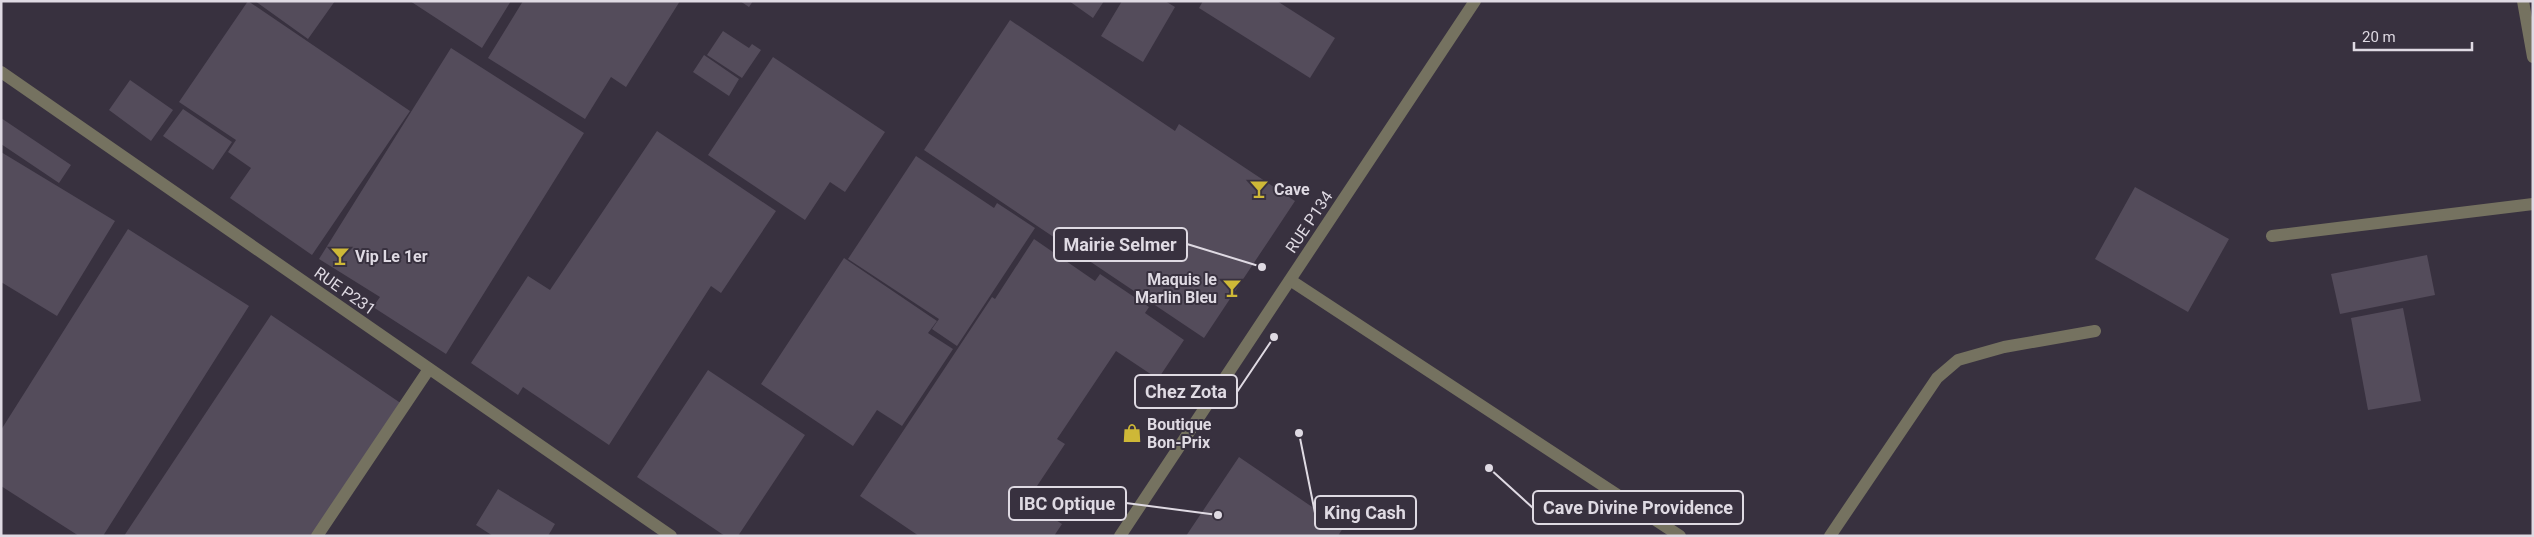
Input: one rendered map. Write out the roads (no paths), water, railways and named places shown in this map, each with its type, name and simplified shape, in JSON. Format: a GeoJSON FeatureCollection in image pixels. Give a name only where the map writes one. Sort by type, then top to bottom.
{"type":"FeatureCollection","features":[{"type":"Feature","properties":{"kind":"street","name":"RUE P134"},"geometry":{"type":"LineString","coordinates":[[1120,536],[1475,1]]}},
{"type":"Feature","properties":{"kind":"street"},"geometry":{"type":"LineString","coordinates":[[2523,1],[2533,57]]}},
{"type":"Feature","properties":{"kind":"street","name":"RUE P231"},"geometry":{"type":"LineString","coordinates":[[1,72],[670,536]]}},
{"type":"Feature","properties":{"kind":"street"},"geometry":{"type":"LineString","coordinates":[[2272,236],[2533,204]]}},
{"type":"Feature","properties":{"kind":"street"},"geometry":{"type":"LineString","coordinates":[[1290,280],[1680,536]]}},
{"type":"Feature","properties":{"kind":"street"},"geometry":{"type":"LineString","coordinates":[[1830,536],[1937,378],[1958,360],[2004,347],[2095,331]]}},
{"type":"Feature","properties":{"kind":"street"},"geometry":{"type":"LineString","coordinates":[[317,536],[429,369]]}},
{"type":"Feature","properties":{"kind":"place","name":"Cave"},"geometry":{"type":"Point","coordinates":[1259,189]}},
{"type":"Feature","properties":{"kind":"place","name":"Vip Le 1er"},"geometry":{"type":"Point","coordinates":[340,256]}},
{"type":"Feature","properties":{"kind":"place","name":"Mairie Selmer"},"geometry":{"type":"Point","coordinates":[1262,267]}},
{"type":"Feature","properties":{"kind":"place","name":"Maquis le Marlin Bleu"},"geometry":{"type":"Point","coordinates":[1232,288]}},
{"type":"Feature","properties":{"kind":"place","name":"Chez Zota"},"geometry":{"type":"Point","coordinates":[1274,337]}},
{"type":"Feature","properties":{"kind":"place","name":"Boutique Bon-Prix"},"geometry":{"type":"Point","coordinates":[1132,433]}},
{"type":"Feature","properties":{"kind":"place","name":"King Cash"},"geometry":{"type":"Point","coordinates":[1299,433]}},
{"type":"Feature","properties":{"kind":"place","name":"Cave Divine Providence"},"geometry":{"type":"Point","coordinates":[1489,468]}},
{"type":"Feature","properties":{"kind":"place","name":"IBC Optique"},"geometry":{"type":"Point","coordinates":[1218,515]}}]}
